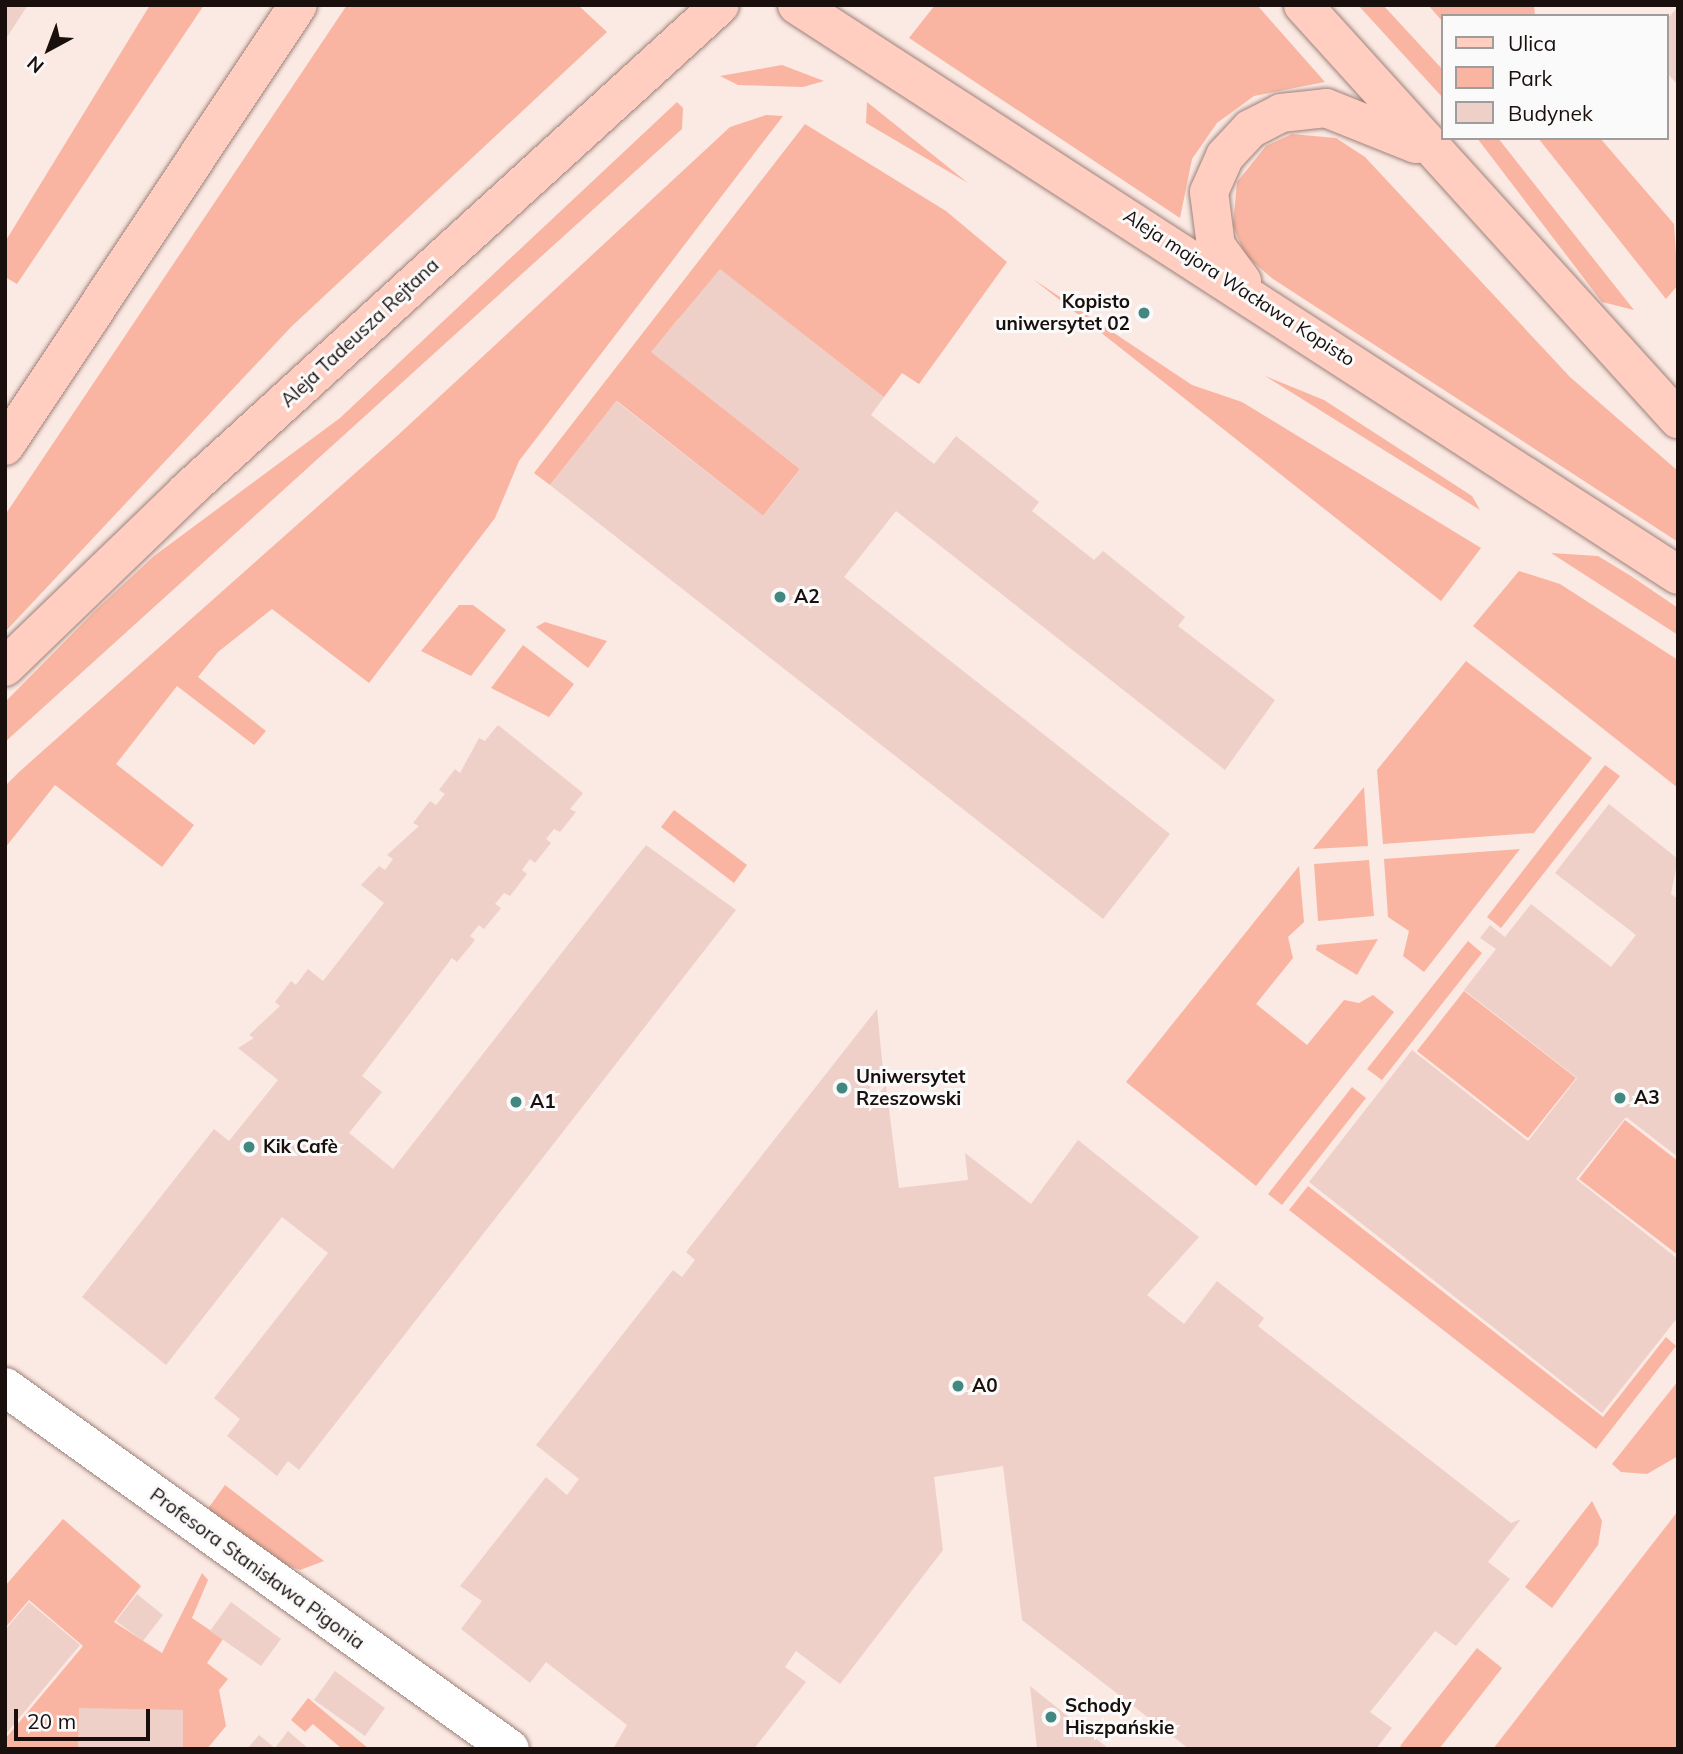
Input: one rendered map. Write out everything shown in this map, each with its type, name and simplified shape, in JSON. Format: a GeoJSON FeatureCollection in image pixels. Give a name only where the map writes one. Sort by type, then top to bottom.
{"type":"FeatureCollection","features":[{"type":"Feature","properties":{"kind":"main road"},"geometry":{"type":"LineString","coordinates":[[5,446],[298,5]]}},
{"type":"Feature","properties":{"kind":"main road","name":"Aleja Tadeusza Rejtana"},"geometry":{"type":"LineString","coordinates":[[5,667],[187,491],[720,5]]}},
{"type":"Feature","properties":{"kind":"main road","name":"Aleja majora Wacława Kopisto"},"geometry":{"type":"LineString","coordinates":[[797,5],[1262,302],[1678,575]]}},
{"type":"Feature","properties":{"kind":"main road"},"geometry":{"type":"LineString","coordinates":[[1303,5],[1433,153],[1678,419]]}},
{"type":"Feature","properties":{"kind":"main road"},"geometry":{"type":"LineString","coordinates":[[1262,302],[1222,257],[1209,219],[1216,170],[1250,129],[1281,113],[1326,108],[1433,153]]}},
{"type":"Feature","properties":{"kind":"street","name":"Profesora Stanisława Pigonia"},"geometry":{"type":"LineString","coordinates":[[5,1387],[510,1749]]}},
{"type":"Feature","properties":{"kind":"green space"},"geometry":{"type":"Polygon","coordinates":[[[150,5],[204,5],[17,284],[5,277],[5,242],[150,5]]]}},
{"type":"Feature","properties":{"kind":"green space"},"geometry":{"type":"Polygon","coordinates":[[[347,5],[578,5],[607,32],[291,327],[5,632],[5,515],[347,5]]]}},
{"type":"Feature","properties":{"kind":"green space"},"geometry":{"type":"Polygon","coordinates":[[[935,5],[1257,5],[1325,82],[1254,96],[1217,123],[1192,159],[1180,218],[909,38],[935,5]]]}},
{"type":"Feature","properties":{"kind":"green space"},"geometry":{"type":"Polygon","coordinates":[[[1358,5],[1383,5],[1442,69],[1442,97],[1358,5]]]}},
{"type":"Feature","properties":{"kind":"green space"},"geometry":{"type":"Polygon","coordinates":[[[1428,5],[1534,5],[1535,14],[1442,14],[1442,21],[1428,5]]]}},
{"type":"Feature","properties":{"kind":"green space"},"geometry":{"type":"Polygon","coordinates":[[[782,65],[824,81],[803,87],[738,85],[720,76],[782,65]]]}},
{"type":"Feature","properties":{"kind":"green space"},"geometry":{"type":"Polygon","coordinates":[[[677,102],[683,108],[682,129],[5,742],[5,702],[97,609],[154,556],[340,418],[677,102]]]}},
{"type":"Feature","properties":{"kind":"green space"},"geometry":{"type":"Polygon","coordinates":[[[867,102],[968,183],[866,123],[867,102]]]}},
{"type":"Feature","properties":{"kind":"green space"},"geometry":{"type":"Polygon","coordinates":[[[766,115],[783,116],[519,461],[495,518],[369,683],[272,609],[218,652],[198,677],[266,731],[254,745],[177,686],[116,764],[194,825],[162,867],[55,785],[5,848],[5,786],[19,772],[397,436],[730,127],[766,115]]]}},
{"type":"Feature","properties":{"kind":"green space"},"geometry":{"type":"Polygon","coordinates":[[[805,124],[946,211],[1007,262],[919,384],[902,373],[884,397],[679,318],[652,352],[800,469],[763,516],[617,401],[550,485],[534,473],[805,124]]]}},
{"type":"Feature","properties":{"kind":"green space"},"geometry":{"type":"Polygon","coordinates":[[[1292,134],[1336,138],[1365,157],[1570,377],[1678,471],[1678,542],[1273,279],[1245,255],[1233,226],[1237,182],[1266,146],[1292,134]]]}},
{"type":"Feature","properties":{"kind":"green space"},"geometry":{"type":"Polygon","coordinates":[[[1479,140],[1500,140],[1634,310],[1602,302],[1479,140]]]}},
{"type":"Feature","properties":{"kind":"green space"},"geometry":{"type":"Polygon","coordinates":[[[1540,140],[1602,140],[1674,224],[1678,285],[1666,299],[1540,140]]]}},
{"type":"Feature","properties":{"kind":"green space"},"geometry":{"type":"Polygon","coordinates":[[[1033,279],[1192,385],[1242,402],[1481,548],[1441,601],[1033,279]]]}},
{"type":"Feature","properties":{"kind":"green space"},"geometry":{"type":"Polygon","coordinates":[[[1265,376],[1324,400],[1472,496],[1480,510],[1265,376]]]}},
{"type":"Feature","properties":{"kind":"green space"},"geometry":{"type":"Polygon","coordinates":[[[1551,553],[1598,556],[1631,576],[1678,608],[1678,635],[1551,553]]]}},
{"type":"Feature","properties":{"kind":"green space"},"geometry":{"type":"Polygon","coordinates":[[[1519,571],[1560,584],[1678,660],[1678,788],[1473,626],[1519,571]]]}},
{"type":"Feature","properties":{"kind":"green space"},"geometry":{"type":"Polygon","coordinates":[[[459,605],[473,605],[506,630],[471,676],[421,651],[459,605]]]}},
{"type":"Feature","properties":{"kind":"green space"},"geometry":{"type":"Polygon","coordinates":[[[545,622],[607,641],[588,668],[536,627],[545,622]]]}},
{"type":"Feature","properties":{"kind":"green space"},"geometry":{"type":"Polygon","coordinates":[[[523,645],[574,684],[549,717],[491,688],[523,645]]]}},
{"type":"Feature","properties":{"kind":"green space"},"geometry":{"type":"Polygon","coordinates":[[[1466,661],[1592,758],[1534,833],[1383,844],[1377,770],[1466,661]]]}},
{"type":"Feature","properties":{"kind":"green space"},"geometry":{"type":"Polygon","coordinates":[[[1605,765],[1620,776],[1501,928],[1487,917],[1605,765]]]}},
{"type":"Feature","properties":{"kind":"green space"},"geometry":{"type":"Polygon","coordinates":[[[1364,787],[1368,846],[1313,849],[1364,787]]]}},
{"type":"Feature","properties":{"kind":"green space"},"geometry":{"type":"Polygon","coordinates":[[[674,810],[747,865],[734,883],[661,827],[674,810]]]}},
{"type":"Feature","properties":{"kind":"green space"},"geometry":{"type":"Polygon","coordinates":[[[1520,849],[1424,972],[1403,956],[1409,931],[1388,917],[1384,859],[1520,849]]]}},
{"type":"Feature","properties":{"kind":"green space"},"geometry":{"type":"Polygon","coordinates":[[[1369,860],[1374,916],[1318,921],[1314,864],[1369,860]]]}},
{"type":"Feature","properties":{"kind":"green space"},"geometry":{"type":"Polygon","coordinates":[[[1299,866],[1304,922],[1288,937],[1293,958],[1256,1004],[1307,1045],[1344,1000],[1359,1003],[1373,995],[1394,1012],[1256,1186],[1126,1082],[1299,866]]]}},
{"type":"Feature","properties":{"kind":"green space"},"geometry":{"type":"Polygon","coordinates":[[[1378,939],[1357,975],[1316,950],[1317,945],[1378,939]]]}},
{"type":"Feature","properties":{"kind":"green space"},"geometry":{"type":"Polygon","coordinates":[[[1468,941],[1482,953],[1382,1080],[1367,1069],[1468,941]]]}},
{"type":"Feature","properties":{"kind":"green space"},"geometry":{"type":"Polygon","coordinates":[[[1464,991],[1576,1078],[1528,1138],[1417,1051],[1464,991]]]}},
{"type":"Feature","properties":{"kind":"green space"},"geometry":{"type":"Polygon","coordinates":[[[1352,1087],[1366,1098],[1282,1205],[1268,1194],[1352,1087]]]}},
{"type":"Feature","properties":{"kind":"green space"},"geometry":{"type":"Polygon","coordinates":[[[1625,1120],[1678,1161],[1678,1255],[1579,1179],[1625,1120]]]}},
{"type":"Feature","properties":{"kind":"green space"},"geometry":{"type":"Polygon","coordinates":[[[1308,1186],[1603,1417],[1666,1337],[1676,1346],[1596,1449],[1289,1210],[1308,1186]]]}},
{"type":"Feature","properties":{"kind":"green space"},"geometry":{"type":"Polygon","coordinates":[[[1678,1381],[1678,1456],[1647,1474],[1621,1472],[1612,1464],[1678,1381]]]}},
{"type":"Feature","properties":{"kind":"green space"},"geometry":{"type":"Polygon","coordinates":[[[225,1485],[324,1561],[300,1570],[286,1565],[207,1510],[225,1485]]]}},
{"type":"Feature","properties":{"kind":"green space"},"geometry":{"type":"Polygon","coordinates":[[[1592,1501],[1602,1521],[1598,1545],[1552,1608],[1525,1587],[1592,1501]]]}},
{"type":"Feature","properties":{"kind":"green space"},"geometry":{"type":"Polygon","coordinates":[[[1678,1511],[1678,1749],[1493,1749],[1678,1511]]]}},
{"type":"Feature","properties":{"kind":"green space"},"geometry":{"type":"Polygon","coordinates":[[[63,1519],[141,1586],[114,1622],[162,1653],[202,1573],[208,1580],[192,1618],[223,1639],[207,1663],[228,1679],[219,1690],[226,1726],[207,1749],[5,1749],[5,1739],[83,1646],[29,1600],[5,1628],[5,1586],[63,1519]]]}},
{"type":"Feature","properties":{"kind":"green space"},"geometry":{"type":"Polygon","coordinates":[[[1477,1648],[1502,1668],[1439,1749],[1404,1749],[1400,1746],[1477,1648]]]}},
{"type":"Feature","properties":{"kind":"green space"},"geometry":{"type":"Polygon","coordinates":[[[308,1698],[369,1749],[342,1749],[313,1724],[305,1732],[291,1720],[308,1698]]]}},
{"type":"Feature","properties":{"kind":"building"},"geometry":{"type":"Polygon","coordinates":[[[5,5],[28,5],[5,40],[5,5]]]}},
{"type":"Feature","properties":{"kind":"building"},"geometry":{"type":"Polygon","coordinates":[[[1678,7],[1678,85],[1669,75],[1669,17],[1678,7]]]}},
{"type":"Feature","properties":{"kind":"building","name":"A2"},"geometry":{"type":"Polygon","coordinates":[[[720,269],[884,397],[871,415],[934,464],[956,436],[1039,502],[1032,511],[1094,560],[1103,551],[1185,617],[1178,626],[1275,700],[1225,770],[896,511],[844,577],[1170,834],[1103,919],[550,485],[616,401],[763,516],[800,469],[651,352],[720,269]]]}},
{"type":"Feature","properties":{"kind":"building","name":"A1"},"geometry":{"type":"Polygon","coordinates":[[[498,725],[583,793],[570,809],[576,812],[560,832],[554,829],[546,839],[551,843],[535,863],[530,859],[522,870],[527,874],[510,896],[504,893],[495,904],[501,908],[484,929],[479,925],[470,936],[475,940],[457,962],[452,958],[362,1076],[382,1092],[349,1133],[393,1169],[646,845],[736,910],[299,1470],[288,1461],[277,1476],[227,1436],[240,1419],[214,1398],[328,1253],[282,1217],[166,1365],[82,1297],[214,1129],[229,1141],[278,1080],[238,1048],[254,1038],[249,1035],[280,1006],[275,1002],[291,981],[296,985],[308,969],[323,981],[384,903],[361,885],[379,866],[385,870],[393,859],[387,855],[419,826],[413,823],[430,801],[436,805],[445,794],[439,790],[455,769],[460,773],[479,738],[485,741],[498,725]]]}},
{"type":"Feature","properties":{"kind":"building","name":"A3"},"geometry":{"type":"Polygon","coordinates":[[[1609,804],[1678,859],[1671,894],[1678,899],[1678,1157],[1626,1117],[1576,1179],[1678,1259],[1678,1317],[1602,1413],[1309,1182],[1412,1050],[1528,1141],[1577,1078],[1464,990],[1496,949],[1480,938],[1490,925],[1505,937],[1531,904],[1611,967],[1636,935],[1555,873],[1609,804]]]}},
{"type":"Feature","properties":{"kind":"building","name":"A0"},"geometry":{"type":"Polygon","coordinates":[[[877,1009],[883,1070],[866,1093],[874,1100],[886,1085],[899,1188],[968,1180],[965,1153],[1031,1204],[1078,1140],[1199,1237],[1147,1295],[1184,1324],[1217,1281],[1264,1318],[1258,1326],[1511,1523],[1521,1519],[1488,1562],[1510,1579],[1456,1646],[1435,1631],[1370,1712],[1392,1728],[1376,1749],[1189,1749],[1022,1620],[1003,1466],[934,1477],[943,1550],[840,1684],[796,1651],[785,1667],[806,1682],[754,1749],[613,1749],[627,1725],[546,1662],[530,1683],[461,1629],[482,1601],[460,1586],[546,1477],[567,1495],[579,1479],[536,1445],[673,1270],[682,1277],[695,1260],[686,1252],[877,1009]]]}},
{"type":"Feature","properties":{"kind":"building"},"geometry":{"type":"Polygon","coordinates":[[[137,1594],[163,1615],[143,1641],[116,1621],[137,1594]]]}},
{"type":"Feature","properties":{"kind":"building"},"geometry":{"type":"Polygon","coordinates":[[[29,1602],[80,1645],[5,1735],[5,1630],[29,1602]]]}},
{"type":"Feature","properties":{"kind":"building"},"geometry":{"type":"Polygon","coordinates":[[[231,1602],[281,1639],[261,1666],[210,1631],[231,1602]]]}},
{"type":"Feature","properties":{"kind":"building"},"geometry":{"type":"Polygon","coordinates":[[[335,1671],[385,1708],[365,1736],[314,1700],[335,1671]]]}},
{"type":"Feature","properties":{"kind":"building","name":"Schody Hiszpańskie"},"geometry":{"type":"Polygon","coordinates":[[[1030,1686],[1109,1749],[1037,1749],[1030,1686]]]}},
{"type":"Feature","properties":{"kind":"building"},"geometry":{"type":"Polygon","coordinates":[[[79,1708],[183,1710],[183,1749],[78,1749],[79,1708]]]}},
{"type":"Feature","properties":{"kind":"building"},"geometry":{"type":"Polygon","coordinates":[[[288,1731],[309,1749],[247,1749],[259,1735],[275,1748],[288,1731]]]}},
{"type":"Feature","properties":{"kind":"place","name":"Kopisto uniwersytet 02"},"geometry":{"type":"Point","coordinates":[1144,313]}},
{"type":"Feature","properties":{"kind":"place","name":"A2"},"geometry":{"type":"Point","coordinates":[780,597]}},
{"type":"Feature","properties":{"kind":"place","name":"Uniwersytet Rzeszowski"},"geometry":{"type":"Point","coordinates":[842,1088]}},
{"type":"Feature","properties":{"kind":"place","name":"A3"},"geometry":{"type":"Point","coordinates":[1620,1098]}},
{"type":"Feature","properties":{"kind":"place","name":"A1"},"geometry":{"type":"Point","coordinates":[516,1102]}},
{"type":"Feature","properties":{"kind":"place","name":"Kik Cafè"},"geometry":{"type":"Point","coordinates":[249,1147]}},
{"type":"Feature","properties":{"kind":"place","name":"A0"},"geometry":{"type":"Point","coordinates":[958,1386]}},
{"type":"Feature","properties":{"kind":"place","name":"Schody Hiszpańskie"},"geometry":{"type":"Point","coordinates":[1051,1717]}}]}
